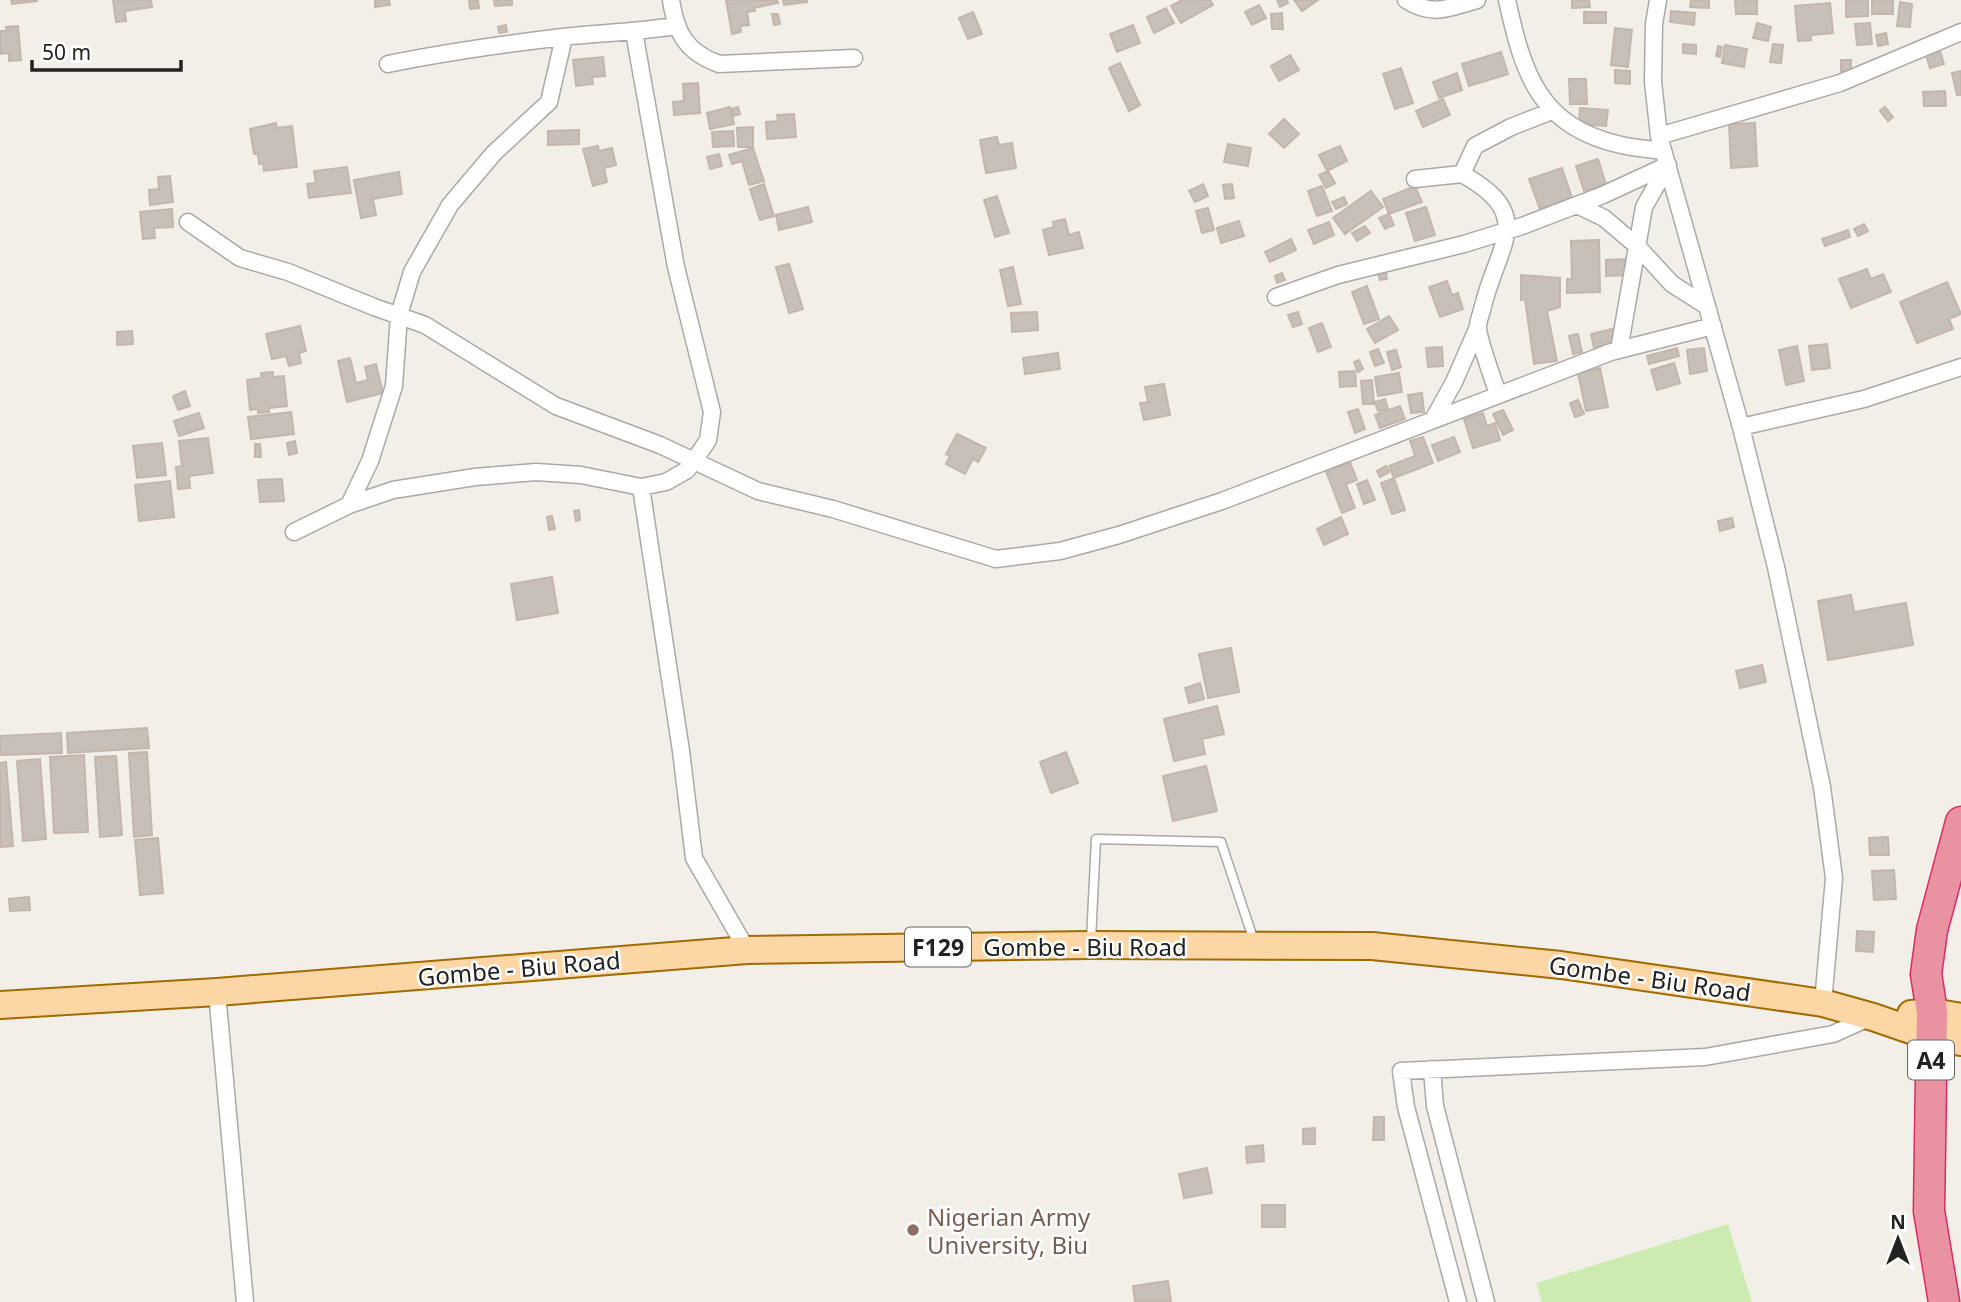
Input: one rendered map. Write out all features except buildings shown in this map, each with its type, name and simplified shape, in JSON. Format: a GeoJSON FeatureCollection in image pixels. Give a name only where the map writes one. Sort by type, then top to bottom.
{"type":"FeatureCollection","features":[{"type":"Feature","properties":{"kind":"highway","name":"A4"},"geometry":{"type":"LineString","coordinates":[[1944,1302],[1929,1211],[1931,1024],[1926,974],[1932,930],[1961,822]]}},
{"type":"Feature","properties":{"kind":"main road","name":"Gombe - Biu Road"},"geometry":{"type":"LineString","coordinates":[[0,1004],[217,992],[747,950],[1090,945],[1371,946],[1561,965],[1823,1003],[1873,1017],[1931,1024]]}},
{"type":"Feature","properties":{"kind":"main road","name":"F129"},"geometry":{"type":"LineString","coordinates":[[1931,1024],[1961,1017]]}},
{"type":"Feature","properties":{"kind":"main road","name":"F129"},"geometry":{"type":"LineString","coordinates":[[1931,1024],[1961,1042]]}},
{"type":"Feature","properties":{"kind":"street"},"geometry":{"type":"LineString","coordinates":[[671,0],[675,26],[699,57],[719,64],[854,58]]}},
{"type":"Feature","properties":{"kind":"street"},"geometry":{"type":"LineString","coordinates":[[1406,0],[1427,10],[1445,9],[1477,0]]}},
{"type":"Feature","properties":{"kind":"street"},"geometry":{"type":"LineString","coordinates":[[1507,0],[1518,50],[1542,100],[1552,111],[1573,128],[1620,145],[1663,151]]}},
{"type":"Feature","properties":{"kind":"street"},"geometry":{"type":"LineString","coordinates":[[1658,0],[1654,24],[1653,82],[1663,151],[1741,427],[1776,567],[1822,787],[1834,878],[1823,1003]]}},
{"type":"Feature","properties":{"kind":"street"},"geometry":{"type":"LineString","coordinates":[[388,64],[438,54],[564,37],[675,26]]}},
{"type":"Feature","properties":{"kind":"street"},"geometry":{"type":"LineString","coordinates":[[294,532],[349,505],[393,489],[475,477],[536,472],[582,475],[641,486],[666,482],[687,470],[694,461],[708,440],[712,412],[676,267],[634,32]]}},
{"type":"Feature","properties":{"kind":"street"},"geometry":{"type":"LineString","coordinates":[[1276,297],[1338,275],[1508,230],[1577,205],[1663,151],[1840,83],[1961,32]]}},
{"type":"Feature","properties":{"kind":"street"},"geometry":{"type":"LineString","coordinates":[[349,505],[370,461],[394,386],[400,315],[412,272],[450,205],[494,153],[549,102],[564,37]]}},
{"type":"Feature","properties":{"kind":"street"},"geometry":{"type":"LineString","coordinates":[[1462,174],[1475,146],[1511,127],[1552,111]]}},
{"type":"Feature","properties":{"kind":"street"},"geometry":{"type":"LineString","coordinates":[[1619,350],[1644,207],[1663,151]]}},
{"type":"Feature","properties":{"kind":"street"},"geometry":{"type":"LineString","coordinates":[[1415,179],[1462,174],[1496,198],[1507,217],[1508,230],[1486,293],[1478,327],[1454,382],[1434,418]]}},
{"type":"Feature","properties":{"kind":"street"},"geometry":{"type":"LineString","coordinates":[[1577,205],[1604,218],[1637,246],[1672,284],[1705,305]]}},
{"type":"Feature","properties":{"kind":"street"},"geometry":{"type":"LineString","coordinates":[[188,222],[240,258],[288,272],[425,325],[556,406],[660,445],[758,491],[833,509],[996,559],[1060,551],[1119,535],[1222,501],[1497,394],[1619,350],[1713,326]]}},
{"type":"Feature","properties":{"kind":"street"},"geometry":{"type":"LineString","coordinates":[[1478,327],[1497,394]]}},
{"type":"Feature","properties":{"kind":"street"},"geometry":{"type":"LineString","coordinates":[[1741,427],[1864,399],[1961,367]]}},
{"type":"Feature","properties":{"kind":"street"},"geometry":{"type":"LineString","coordinates":[[641,486],[695,858],[747,950]]}},
{"type":"Feature","properties":{"kind":"street"},"geometry":{"type":"LineString","coordinates":[[217,992],[245,1302]]}},
{"type":"Feature","properties":{"kind":"street"},"geometry":{"type":"LineString","coordinates":[[1458,1302],[1406,1107],[1401,1070],[1705,1057],[1833,1034],[1873,1017]]}},
{"type":"Feature","properties":{"kind":"street"},"geometry":{"type":"LineString","coordinates":[[1432,1069],[1435,1106],[1486,1302]]}},
{"type":"Feature","properties":{"kind":"lane"},"geometry":{"type":"LineString","coordinates":[[1090,945],[1096,839],[1221,842],[1256,947]]}},
{"type":"Feature","properties":{"kind":"green space"},"geometry":{"type":"Polygon","coordinates":[[[1728,1224],[1752,1302],[1542,1302],[1536,1283],[1728,1224]]]}},
{"type":"Feature","properties":{"kind":"place","name":"Nigerian Army University, Biu"},"geometry":{"type":"Point","coordinates":[913,1230]}}]}
